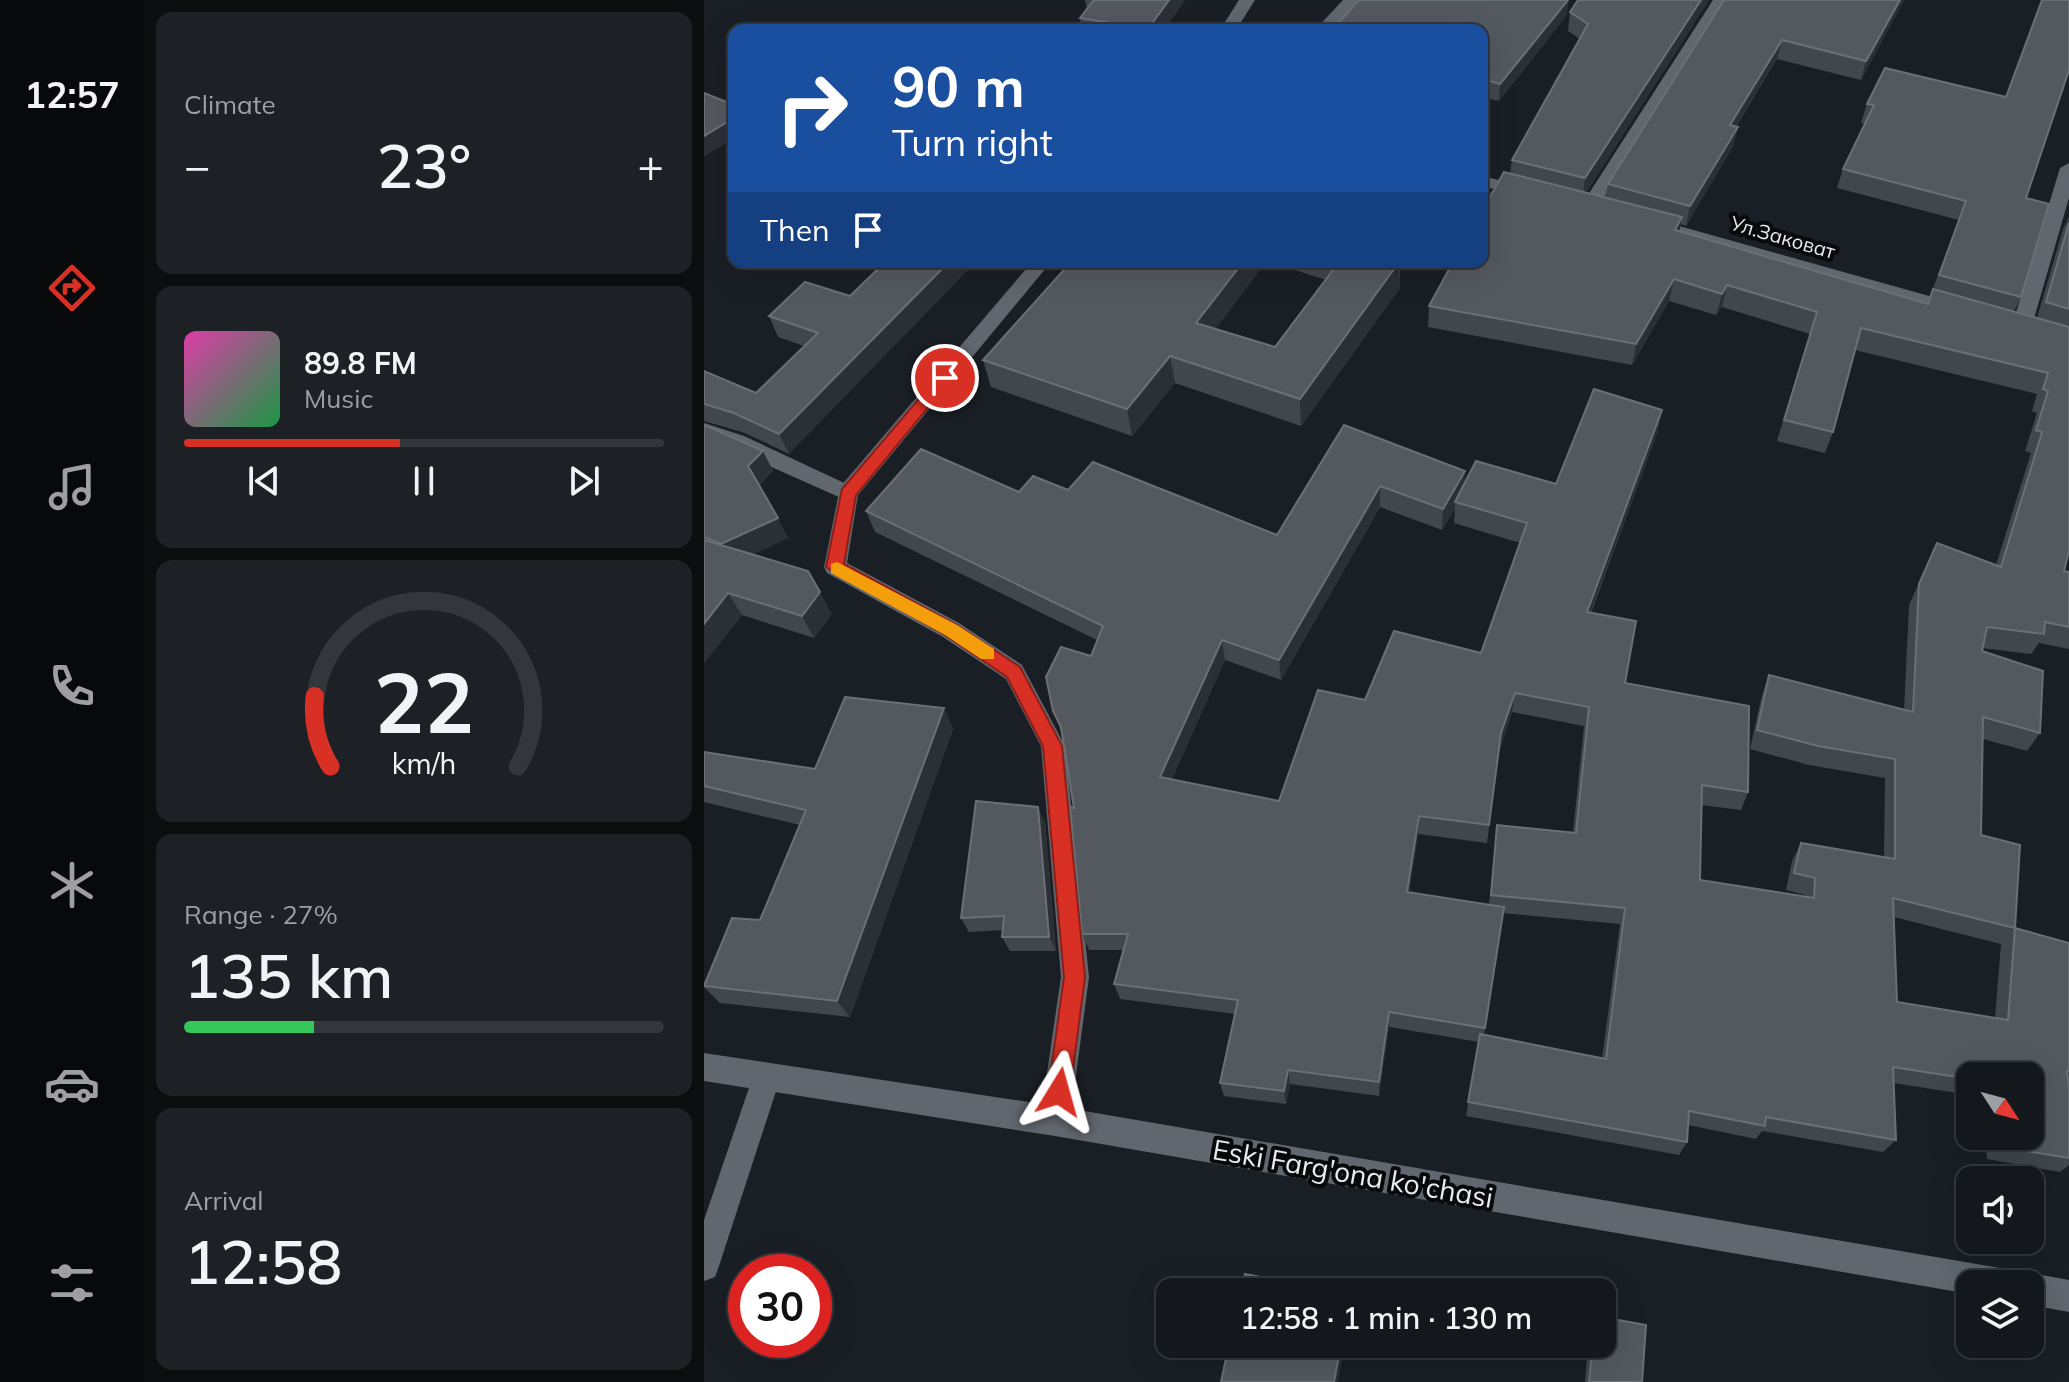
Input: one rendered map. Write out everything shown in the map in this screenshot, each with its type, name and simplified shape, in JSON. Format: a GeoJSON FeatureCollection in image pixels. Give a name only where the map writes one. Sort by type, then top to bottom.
{"type":"FeatureCollection","features":[{"type":"Feature","properties":{"kind":"street"},"geometry":{"type":"LineString","coordinates":[[1232,24],[1247,0]]}},
{"type":"Feature","properties":{"kind":"street"},"geometry":{"type":"LineString","coordinates":[[1329,24],[1352,0]]}},
{"type":"Feature","properties":{"kind":"street"},"geometry":{"type":"LineString","coordinates":[[1588,209],[1721,0]]}},
{"type":"Feature","properties":{"kind":"street"},"geometry":{"type":"LineString","coordinates":[[2045,336],[2013,327],[2069,168]]}},
{"type":"Feature","properties":{"kind":"street"},"geometry":{"type":"LineString","coordinates":[[1488,183],[1543,197]]}},
{"type":"Feature","properties":{"kind":"street","name":"Ул.Заковат"},"geometry":{"type":"LineString","coordinates":[[1630,219],[1975,316]]}},
{"type":"Feature","properties":{"kind":"street"},"geometry":{"type":"LineString","coordinates":[[1037,268],[848,493],[835,567],[951,630],[1014,672],[1053,746],[1075,977],[1055,1121]]}},
{"type":"Feature","properties":{"kind":"street","name":"Eski Farg'ona ko'chasi"},"geometry":{"type":"LineString","coordinates":[[704,1067],[766,1079],[1055,1121],[1956,1276]]}},
{"type":"Feature","properties":{"kind":"street"},"geometry":{"type":"LineString","coordinates":[[704,1266],[766,1079]]}},
{"type":"Feature","properties":{"kind":"street"},"geometry":{"type":"LineString","coordinates":[[2044,1292],[2069,1296]]}},
{"type":"Feature","properties":{"kind":"lane"},"geometry":{"type":"LineString","coordinates":[[704,430],[737,441],[848,493]]}},
{"type":"Feature","properties":{"kind":"building"},"geometry":{"type":"Polygon","coordinates":[[[1094,0],[1169,0],[1152,24],[1117,24],[1080,18],[1094,0]]]}},
{"type":"Feature","properties":{"kind":"building"},"geometry":{"type":"Polygon","coordinates":[[[1359,0],[1568,0],[1500,84],[1488,81],[1488,24],[1337,24],[1359,0]]]}},
{"type":"Feature","properties":{"kind":"building"},"geometry":{"type":"Polygon","coordinates":[[[1578,0],[1701,0],[1585,178],[1512,160],[1588,24],[1570,12],[1578,0]]]}},
{"type":"Feature","properties":{"kind":"building"},"geometry":{"type":"Polygon","coordinates":[[[1724,0],[1900,0],[1866,61],[1782,40],[1730,125],[1738,127],[1690,206],[1608,184],[1724,0]]]}},
{"type":"Feature","properties":{"kind":"building"},"geometry":{"type":"Polygon","coordinates":[[[2042,0],[2069,0],[2069,70],[2026,198],[2049,204],[2021,297],[1939,275],[1966,201],[1843,169],[1874,105],[1867,104],[1885,68],[2006,97],[2042,0]]]}},
{"type":"Feature","properties":{"kind":"building"},"geometry":{"type":"Polygon","coordinates":[[[704,93],[728,103],[728,122],[704,136],[704,93]]]}},
{"type":"Feature","properties":{"kind":"building"},"geometry":{"type":"Polygon","coordinates":[[[1504,172],[1682,217],[1675,230],[1928,304],[1933,289],[2069,327],[2069,551],[2064,571],[2069,572],[2069,627],[2045,622],[2044,634],[1987,627],[1982,651],[2043,671],[2040,733],[1983,717],[1981,835],[2020,845],[2015,928],[2069,943],[2069,1158],[2020,1150],[2044,1150],[2044,1062],[1956,1062],[1956,1077],[1893,1067],[1896,1140],[1766,1117],[1765,1126],[1689,1111],[1687,1142],[1468,1102],[1480,1034],[1606,1059],[1625,908],[1491,895],[1497,825],[1576,833],[1589,707],[1515,693],[1501,733],[1489,825],[1419,816],[1407,892],[1504,907],[1485,1028],[1389,1012],[1379,1082],[1288,1070],[1284,1091],[1220,1083],[1238,1000],[1114,984],[1128,934],[1082,934],[1070,807],[1074,808],[1061,727],[1053,711],[1046,677],[1061,647],[1091,656],[1103,626],[866,511],[921,449],[1019,492],[1033,476],[1068,490],[1093,462],[1277,535],[1344,425],[1465,471],[1443,509],[1380,486],[1279,660],[1222,640],[1160,777],[1279,801],[1318,690],[1365,700],[1394,631],[1481,653],[1527,523],[1455,502],[1476,461],[1556,484],[1594,389],[1662,410],[1587,612],[1636,621],[1625,683],[1749,706],[1748,792],[1702,785],[1700,880],[1814,898],[1815,878],[1794,873],[1801,843],[1895,859],[1895,759],[1818,746],[1757,730],[1769,675],[1913,712],[1919,584],[1937,543],[2001,567],[2042,432],[2036,430],[2048,391],[2043,389],[2048,373],[1861,328],[1833,432],[1784,420],[1817,312],[1727,285],[1722,294],[1674,279],[1636,344],[1429,306],[1450,268],[1488,268],[1488,200],[1504,172]],[[1893,898],[1897,1002],[2008,1020],[2015,928],[1893,898]]]}},
{"type":"Feature","properties":{"kind":"building"},"geometry":{"type":"Polygon","coordinates":[[[2069,223],[2069,309],[2046,302],[2069,223]]]}},
{"type":"Feature","properties":{"kind":"building"},"geometry":{"type":"Polygon","coordinates":[[[879,268],[943,268],[779,434],[734,413],[704,404],[704,371],[756,393],[818,333],[769,316],[805,282],[850,296],[879,268]]]}},
{"type":"Feature","properties":{"kind":"building"},"geometry":{"type":"Polygon","coordinates":[[[1066,268],[1238,268],[1196,323],[1275,347],[1334,268],[1395,268],[1300,399],[1170,356],[1127,409],[983,360],[1066,268]]]}},
{"type":"Feature","properties":{"kind":"building"},"geometry":{"type":"Polygon","coordinates":[[[704,425],[763,451],[748,466],[778,518],[721,544],[704,537],[704,425]]]}},
{"type":"Feature","properties":{"kind":"building"},"geometry":{"type":"Polygon","coordinates":[[[704,540],[808,571],[820,592],[802,616],[728,593],[704,624],[704,540]]]}},
{"type":"Feature","properties":{"kind":"building"},"geometry":{"type":"Polygon","coordinates":[[[845,697],[944,708],[837,1001],[704,986],[732,918],[760,920],[806,810],[704,786],[704,752],[815,769],[845,697]]]}},
{"type":"Feature","properties":{"kind":"building"},"geometry":{"type":"Polygon","coordinates":[[[976,801],[1038,807],[1049,937],[1002,937],[1004,916],[961,918],[976,801]]]}},
{"type":"Feature","properties":{"kind":"building"},"geometry":{"type":"Polygon","coordinates":[[[1245,1274],[1265,1278],[1244,1278],[1245,1274]]]}},
{"type":"Feature","properties":{"kind":"building"},"geometry":{"type":"Polygon","coordinates":[[[1616,1320],[1646,1325],[1642,1382],[1589,1382],[1592,1358],[1616,1358],[1616,1320]]]}},
{"type":"Feature","properties":{"kind":"building"},"geometry":{"type":"Polygon","coordinates":[[[1226,1358],[1338,1358],[1334,1382],[1221,1382],[1226,1358]]]}},
{"type":"Feature","properties":{"kind":"slow traffic"},"geometry":{"type":"LineString","coordinates":[[837,569],[951,630],[987,654]]}},
{"type":"Feature","properties":{"kind":"route"},"geometry":{"type":"LineString","coordinates":[[945,378],[848,493],[835,567],[951,630],[1014,672],[1053,746],[1075,977],[1059,1092]]}}]}
